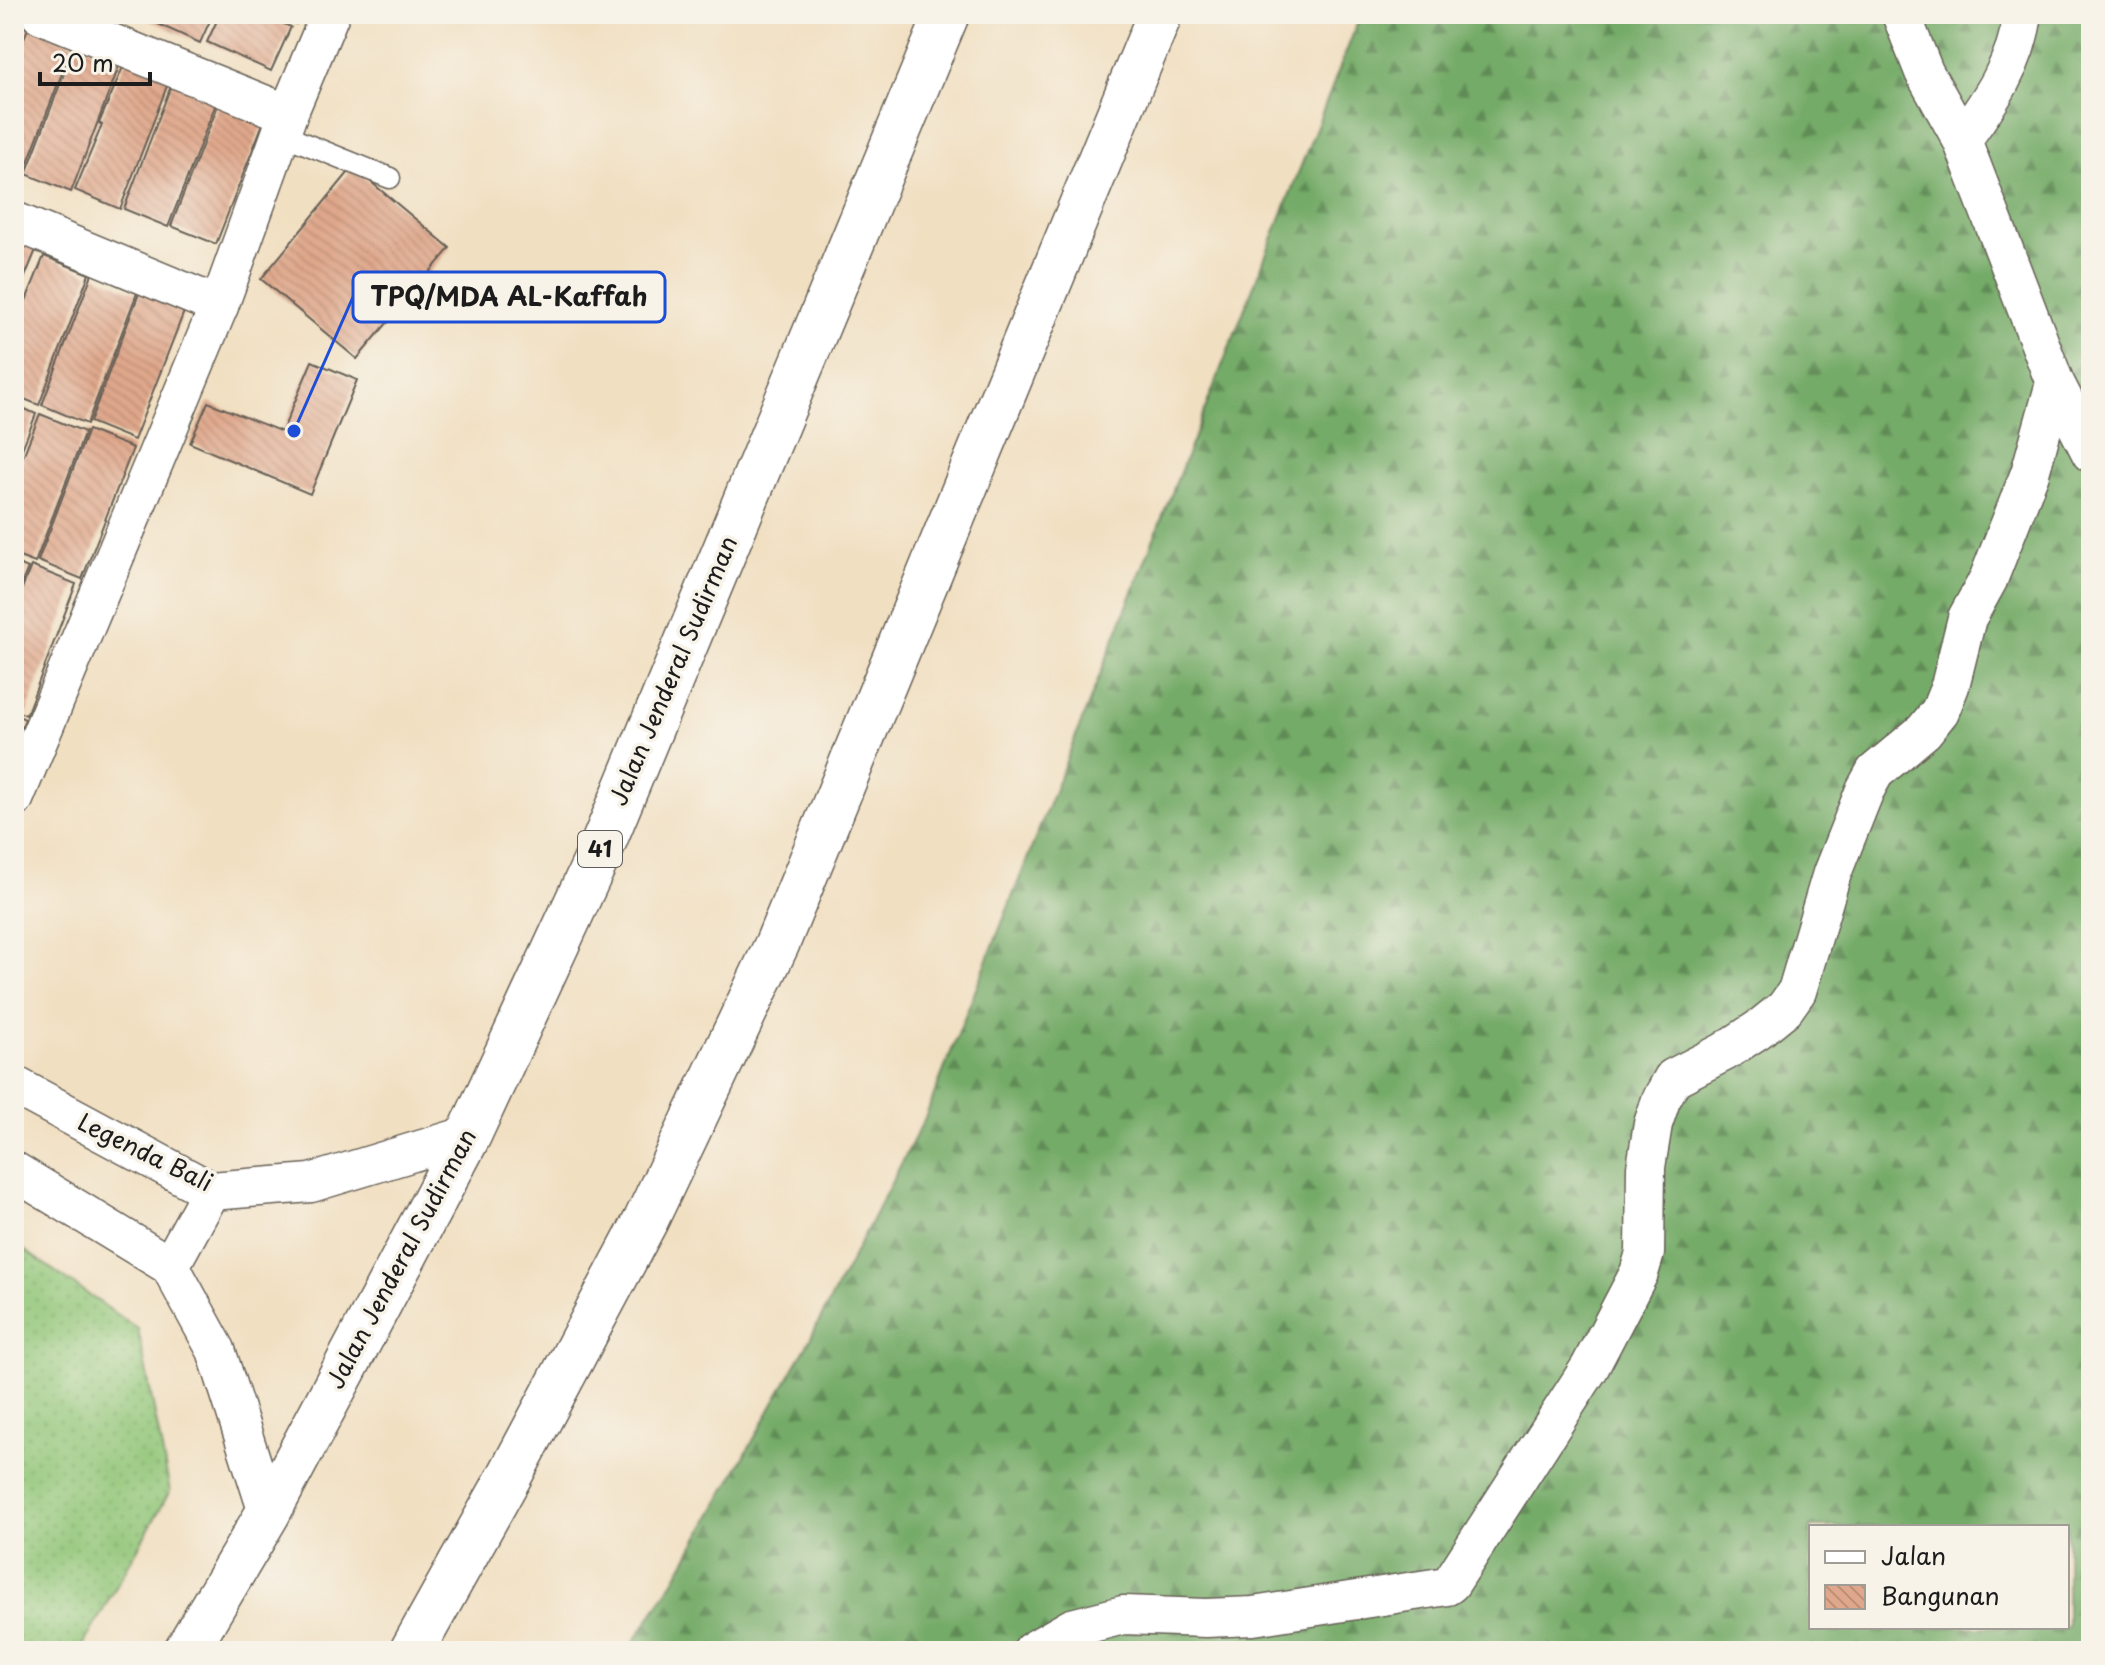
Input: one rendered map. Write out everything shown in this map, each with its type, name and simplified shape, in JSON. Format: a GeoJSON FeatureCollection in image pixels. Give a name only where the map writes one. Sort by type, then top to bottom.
{"type":"FeatureCollection","features":[{"type":"Feature","properties":{"kind":"highway","name":"Jalan Jenderal Sudirman"},"geometry":{"type":"LineString","coordinates":[[186,1651],[268,1513],[469,1135],[598,856],[947,14]]}},
{"type":"Feature","properties":{"kind":"highway"},"geometry":{"type":"LineString","coordinates":[[412,1651],[646,1220],[777,944],[1160,14]]}},
{"type":"Feature","properties":{"kind":"street"},"geometry":{"type":"LineString","coordinates":[[40,14],[117,28],[284,124]]}},
{"type":"Feature","properties":{"kind":"street"},"geometry":{"type":"LineString","coordinates":[[14,799],[219,306],[284,124],[330,14]]}},
{"type":"Feature","properties":{"kind":"street"},"geometry":{"type":"LineString","coordinates":[[1901,14],[1924,72],[1962,140],[2055,383],[2091,453]]}},
{"type":"Feature","properties":{"kind":"street"},"geometry":{"type":"LineString","coordinates":[[1962,140],[2009,68],[2023,14]]}},
{"type":"Feature","properties":{"kind":"street"},"geometry":{"type":"LineString","coordinates":[[14,221],[219,306]]}},
{"type":"Feature","properties":{"kind":"street"},"geometry":{"type":"LineString","coordinates":[[1032,1651],[1072,1628],[1123,1615],[1253,1616],[1451,1583],[1590,1367],[1639,1273],[1645,1253],[1643,1200],[1653,1124],[1673,1078],[1724,1052],[1785,1008],[1797,991],[1832,873],[1865,790],[1875,772],[1924,731],[1940,711],[1950,686],[1967,618],[1988,580],[2030,473],[2055,383]]}},
{"type":"Feature","properties":{"kind":"street","name":"Legenda Bali"},"geometry":{"type":"LineString","coordinates":[[14,1085],[211,1191],[311,1183],[469,1135]]}},
{"type":"Feature","properties":{"kind":"street"},"geometry":{"type":"LineString","coordinates":[[14,1171],[170,1266],[216,1350],[268,1513]]}},
{"type":"Feature","properties":{"kind":"street"},"geometry":{"type":"LineString","coordinates":[[170,1266],[211,1191]]}},
{"type":"Feature","properties":{"kind":"lane"},"geometry":{"type":"LineString","coordinates":[[284,124],[390,178]]}},
{"type":"Feature","properties":{"kind":"green space"},"geometry":{"type":"Polygon","coordinates":[[[1361,14],[2091,14],[2091,1651],[628,1651],[675,1579],[808,1343],[925,1118],[1361,14]]]}},
{"type":"Feature","properties":{"kind":"green space"},"geometry":{"type":"Polygon","coordinates":[[[14,1243],[138,1329],[170,1491],[80,1651],[14,1651],[14,1243]]]}},
{"type":"Feature","properties":{"kind":"building"},"geometry":{"type":"Polygon","coordinates":[[[136,14],[213,14],[200,43],[136,14]]]}},
{"type":"Feature","properties":{"kind":"building"},"geometry":{"type":"Polygon","coordinates":[[[220,14],[262,14],[291,27],[271,71],[207,42],[220,14]]]}},
{"type":"Feature","properties":{"kind":"building"},"geometry":{"type":"Polygon","coordinates":[[[273,14],[300,14],[296,24],[273,14]]]}},
{"type":"Feature","properties":{"kind":"building"},"geometry":{"type":"Polygon","coordinates":[[[14,21],[25,26],[14,51],[14,21]]]}},
{"type":"Feature","properties":{"kind":"building"},"geometry":{"type":"Polygon","coordinates":[[[29,26],[73,44],[23,175],[14,172],[14,62],[29,26]]]}},
{"type":"Feature","properties":{"kind":"building"},"geometry":{"type":"Polygon","coordinates":[[[76,42],[121,61],[71,192],[26,174],[76,42]]]}},
{"type":"Feature","properties":{"kind":"building"},"geometry":{"type":"Polygon","coordinates":[[[126,60],[170,78],[120,209],[75,190],[126,60]]]}},
{"type":"Feature","properties":{"kind":"building"},"geometry":{"type":"Polygon","coordinates":[[[174,78],[219,96],[168,227],[124,209],[174,78]]]}},
{"type":"Feature","properties":{"kind":"building"},"geometry":{"type":"Polygon","coordinates":[[[222,95],[267,113],[216,244],[171,226],[222,95]]]}},
{"type":"Feature","properties":{"kind":"building"},"geometry":{"type":"Polygon","coordinates":[[[353,167],[450,248],[357,359],[261,279],[353,167]]]}},
{"type":"Feature","properties":{"kind":"building"},"geometry":{"type":"Polygon","coordinates":[[[14,241],[36,250],[14,303],[14,241]]]}},
{"type":"Feature","properties":{"kind":"building"},"geometry":{"type":"Polygon","coordinates":[[[44,256],[89,274],[39,405],[14,395],[14,338],[21,321],[18,320],[44,256]]]}},
{"type":"Feature","properties":{"kind":"building"},"geometry":{"type":"Polygon","coordinates":[[[92,274],[137,293],[87,424],[42,405],[92,274]]]}},
{"type":"Feature","properties":{"kind":"building"},"geometry":{"type":"Polygon","coordinates":[[[140,291],[185,309],[134,440],[90,422],[140,291]]]}},
{"type":"Feature","properties":{"kind":"building"},"geometry":{"type":"Polygon","coordinates":[[[312,361],[357,380],[310,494],[190,443],[208,402],[282,432],[312,361]]]}},
{"type":"Feature","properties":{"kind":"building"},"geometry":{"type":"Polygon","coordinates":[[[14,404],[36,414],[14,469],[14,404]]]}},
{"type":"Feature","properties":{"kind":"building"},"geometry":{"type":"Polygon","coordinates":[[[40,414],[85,432],[35,563],[14,555],[14,479],[40,414]]]}},
{"type":"Feature","properties":{"kind":"building"},"geometry":{"type":"Polygon","coordinates":[[[88,430],[133,448],[82,579],[38,561],[88,430]]]}},
{"type":"Feature","properties":{"kind":"building"},"geometry":{"type":"Polygon","coordinates":[[[14,562],[28,568],[14,602],[14,562]]]}},
{"type":"Feature","properties":{"kind":"building"},"geometry":{"type":"Polygon","coordinates":[[[31,566],[76,584],[26,715],[14,710],[14,608],[31,566]]]}},
{"type":"Feature","properties":{"kind":"building"},"geometry":{"type":"Polygon","coordinates":[[[14,714],[25,719],[14,746],[14,714]]]}},
{"type":"Feature","properties":{"kind":"place","name":"TPQ/MDA AL-Kaffah"},"geometry":{"type":"Point","coordinates":[294,431]}}]}
